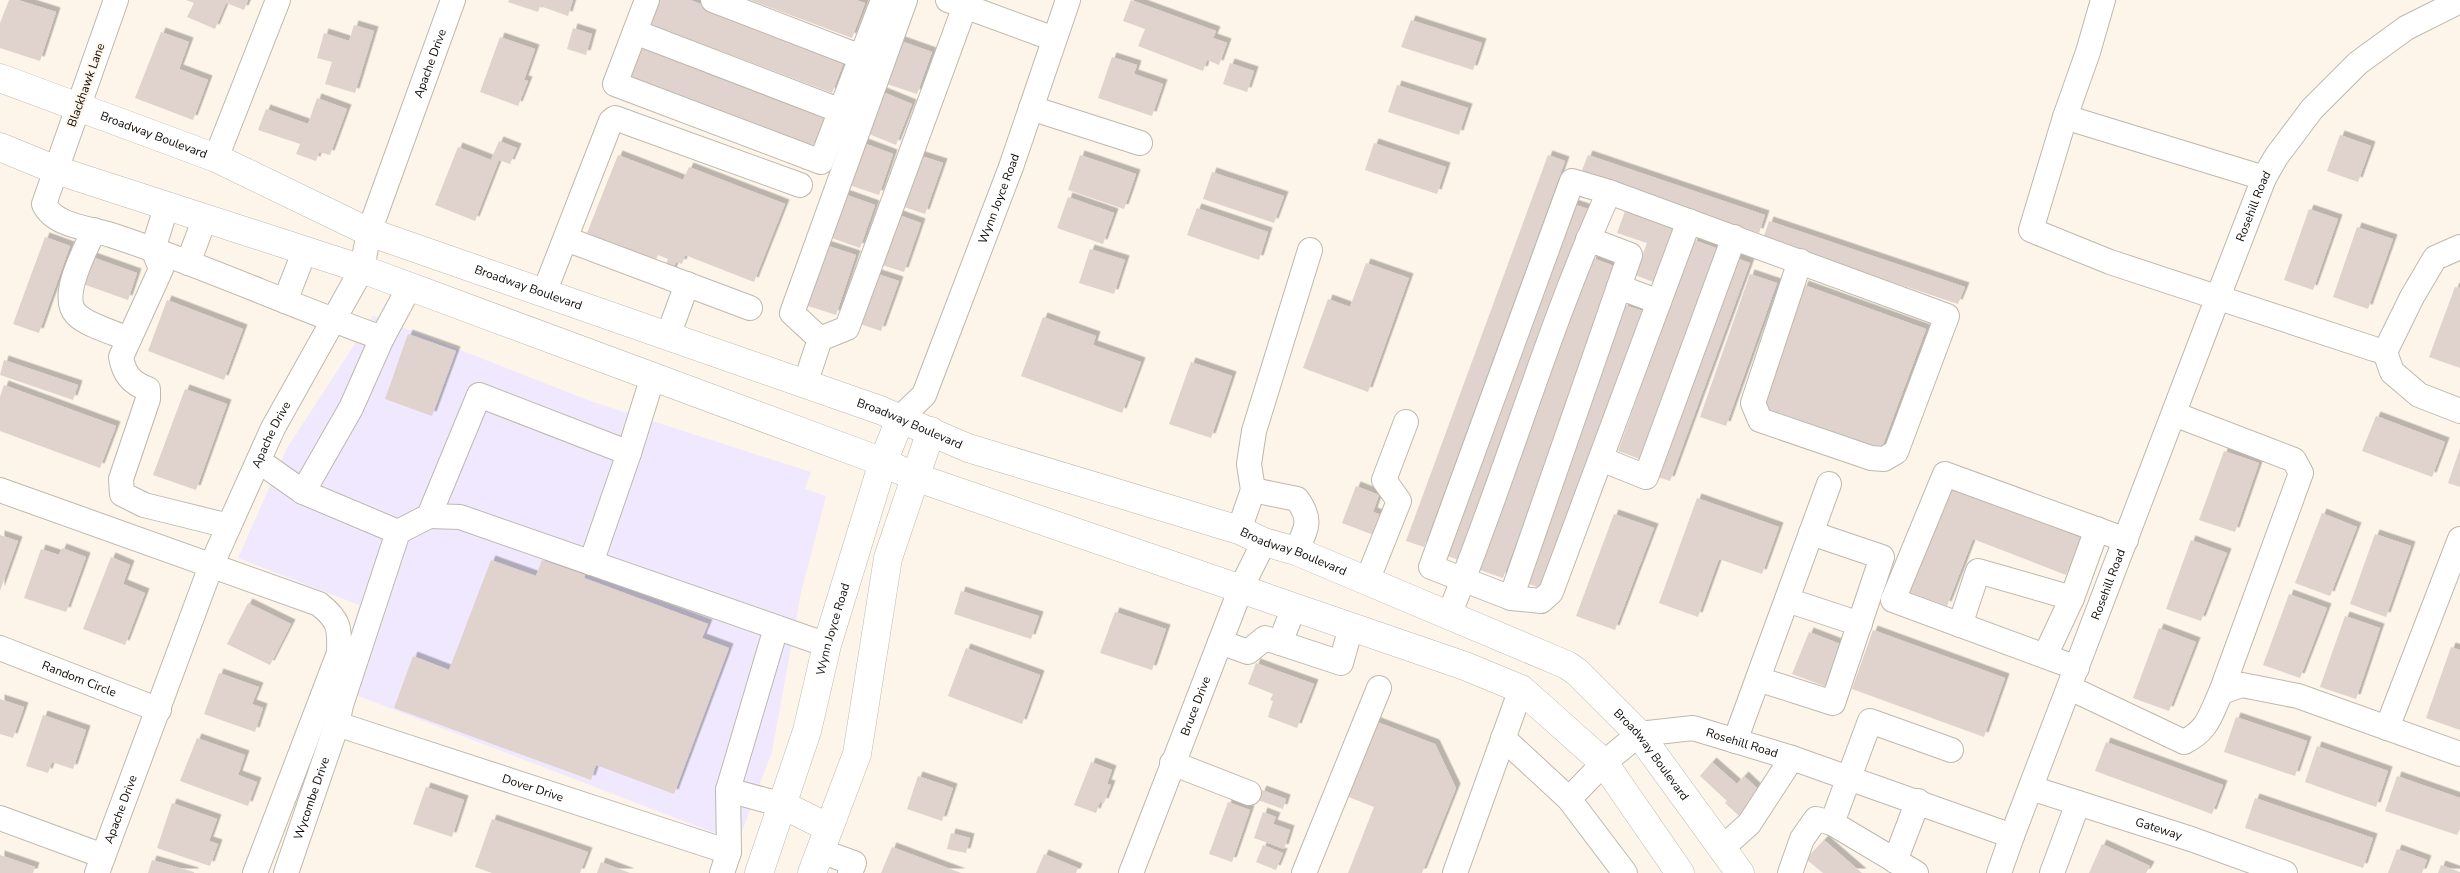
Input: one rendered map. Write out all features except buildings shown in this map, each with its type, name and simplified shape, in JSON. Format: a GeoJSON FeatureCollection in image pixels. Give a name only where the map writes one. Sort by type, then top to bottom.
{"type":"FeatureCollection","features":[{"type":"Feature","properties":{"kind":"main road","name":"Broadway Boulevard"},"geometry":{"type":"LineString","coordinates":[[0,78],[216,158],[369,232],[901,417],[968,448],[1240,530],[1264,542],[1296,551],[1567,665],[1640,734],[1740,873]]}},
{"type":"Feature","properties":{"kind":"main road"},"geometry":{"type":"LineString","coordinates":[[0,147],[56,170],[305,250],[410,286],[883,462],[915,477],[1242,588],[1473,669],[1521,689],[1604,763],[1680,873]]}},
{"type":"Feature","properties":{"kind":"main road"},"geometry":{"type":"LineString","coordinates":[[653,376],[668,336]]}},
{"type":"Feature","properties":{"kind":"main road","name":"Wynn Joyce Road"},"geometry":{"type":"LineString","coordinates":[[759,873],[806,731],[827,645],[883,462],[901,417]]}},
{"type":"Feature","properties":{"kind":"main road"},"geometry":{"type":"LineString","coordinates":[[820,851],[857,754],[888,558],[931,431]]}},
{"type":"Feature","properties":{"kind":"main road"},"geometry":{"type":"LineString","coordinates":[[783,805],[820,851]]}},
{"type":"Feature","properties":{"kind":"street","name":"Blackhawk Lane"},"geometry":{"type":"LineString","coordinates":[[116,0],[44,204],[48,213],[78,226],[153,249],[333,321],[382,338]]}},
{"type":"Feature","properties":{"kind":"street"},"geometry":{"type":"LineString","coordinates":[[216,158],[278,0]]}},
{"type":"Feature","properties":{"kind":"street","name":"Apache Drive"},"geometry":{"type":"LineString","coordinates":[[100,865],[160,710],[211,566],[273,428],[362,269],[369,232],[453,0]]}},
{"type":"Feature","properties":{"kind":"street"},"geometry":{"type":"LineString","coordinates":[[647,0],[615,84],[821,162],[883,0]]}},
{"type":"Feature","properties":{"kind":"street"},"geometry":{"type":"LineString","coordinates":[[713,0],[861,57]]}},
{"type":"Feature","properties":{"kind":"street"},"geometry":{"type":"LineString","coordinates":[[820,339],[792,313],[905,0]]}},
{"type":"Feature","properties":{"kind":"street","name":"Wynn Joyce Road"},"geometry":{"type":"LineString","coordinates":[[901,417],[924,395],[1011,167],[1068,0]]}},
{"type":"Feature","properties":{"kind":"street"},"geometry":{"type":"LineString","coordinates":[[2103,0],[2031,230],[2110,262],[2385,352]]}},
{"type":"Feature","properties":{"kind":"street","name":"Rosehill Road"},"geometry":{"type":"LineString","coordinates":[[1640,734],[1693,728],[1792,758],[1918,801],[2012,836],[2264,178],[2291,136],[2335,85],[2358,63],[2428,7],[2460,1]]}},
{"type":"Feature","properties":{"kind":"street"},"geometry":{"type":"LineString","coordinates":[[805,384],[820,339],[847,328],[956,3],[1054,39]]}},
{"type":"Feature","properties":{"kind":"street"},"geometry":{"type":"LineString","coordinates":[[635,32],[840,111]]}},
{"type":"Feature","properties":{"kind":"street"},"geometry":{"type":"LineString","coordinates":[[1031,108],[1140,143]]}},
{"type":"Feature","properties":{"kind":"street"},"geometry":{"type":"LineString","coordinates":[[2065,117],[2264,178]]}},
{"type":"Feature","properties":{"kind":"street"},"geometry":{"type":"LineString","coordinates":[[544,293],[612,121],[615,118],[800,185]]}},
{"type":"Feature","properties":{"kind":"street"},"geometry":{"type":"LineString","coordinates":[[1689,221],[1551,592],[1541,601],[1511,598],[1431,567],[1572,181],[1609,192],[1734,237],[1947,316],[1896,452],[1884,459],[1871,458],[1760,420],[1752,403],[1800,262]]}},
{"type":"Feature","properties":{"kind":"street"},"geometry":{"type":"LineString","coordinates":[[1449,615],[1491,508],[1588,239],[1609,192]]}},
{"type":"Feature","properties":{"kind":"street"},"geometry":{"type":"LineString","coordinates":[[166,205],[153,249],[161,269],[120,357],[123,372],[136,385],[148,389],[148,399],[121,479],[122,494],[144,504],[229,526]]}},
{"type":"Feature","properties":{"kind":"street"},"geometry":{"type":"LineString","coordinates":[[188,263],[205,218]]}},
{"type":"Feature","properties":{"kind":"street"},"geometry":{"type":"LineString","coordinates":[[94,230],[70,288],[71,304],[74,313],[82,319],[129,339]]}},
{"type":"Feature","properties":{"kind":"street"},"geometry":{"type":"LineString","coordinates":[[1600,459],[1646,477],[1734,237]]}},
{"type":"Feature","properties":{"kind":"street"},"geometry":{"type":"LineString","coordinates":[[566,239],[750,308]]}},
{"type":"Feature","properties":{"kind":"street"},"geometry":{"type":"LineString","coordinates":[[1511,598],[1630,255],[1588,239]]}},
{"type":"Feature","properties":{"kind":"street"},"geometry":{"type":"LineString","coordinates":[[2460,247],[2435,258],[2412,297],[2385,352],[2392,372],[2419,395],[2460,411]]}},
{"type":"Feature","properties":{"kind":"street"},"geometry":{"type":"LineString","coordinates":[[285,301],[305,250]]}},
{"type":"Feature","properties":{"kind":"street"},"geometry":{"type":"LineString","coordinates":[[1240,530],[1253,490],[1249,464],[1254,432],[1310,250]]}},
{"type":"Feature","properties":{"kind":"street"},"geometry":{"type":"LineString","coordinates":[[668,336],[687,284]]}},
{"type":"Feature","properties":{"kind":"street"},"geometry":{"type":"LineString","coordinates":[[303,492],[351,408],[382,338],[410,286]]}},
{"type":"Feature","properties":{"kind":"street"},"geometry":{"type":"LineString","coordinates":[[1619,287],[1659,302]]}},
{"type":"Feature","properties":{"kind":"street"},"geometry":{"type":"LineString","coordinates":[[591,563],[653,376]]}},
{"type":"Feature","properties":{"kind":"street"},"geometry":{"type":"LineString","coordinates":[[429,516],[479,394],[629,453]]}},
{"type":"Feature","properties":{"kind":"street"},"geometry":{"type":"LineString","coordinates":[[924,395],[931,431]]}},
{"type":"Feature","properties":{"kind":"street"},"geometry":{"type":"LineString","coordinates":[[2126,540],[1945,474],[1893,600],[2045,656],[2074,678],[2184,742],[2198,735],[2208,721],[2221,692],[2301,473],[2294,460],[2174,414]]}},
{"type":"Feature","properties":{"kind":"street"},"geometry":{"type":"LineString","coordinates":[[1368,581],[1399,501],[1384,480],[1406,422]]}},
{"type":"Feature","properties":{"kind":"street"},"geometry":{"type":"LineString","coordinates":[[259,460],[303,492],[398,532],[429,516],[460,517],[827,645]]}},
{"type":"Feature","properties":{"kind":"street"},"geometry":{"type":"LineString","coordinates":[[1735,741],[1829,484]]}},
{"type":"Feature","properties":{"kind":"street"},"geometry":{"type":"LineString","coordinates":[[0,490],[319,604],[334,616],[340,633],[339,653],[254,873]]}},
{"type":"Feature","properties":{"kind":"street"},"geometry":{"type":"LineString","coordinates":[[1253,490],[1297,499],[1305,511],[1308,525],[1296,551]]}},
{"type":"Feature","properties":{"kind":"street"},"geometry":{"type":"LineString","coordinates":[[2045,656],[2072,598],[2097,530]]}},
{"type":"Feature","properties":{"kind":"street","name":"Wycombe Drive"},"geometry":{"type":"LineString","coordinates":[[286,873],[337,724],[341,705],[398,532]]}},
{"type":"Feature","properties":{"kind":"street"},"geometry":{"type":"LineString","coordinates":[[1758,678],[1833,703],[1882,557],[1811,533]]}},
{"type":"Feature","properties":{"kind":"street"},"geometry":{"type":"LineString","coordinates":[[2387,728],[2460,539]]}},
{"type":"Feature","properties":{"kind":"street","name":"Bruce Drive"},"geometry":{"type":"LineString","coordinates":[[1131,873],[1220,642],[1242,588],[1264,542]]}},
{"type":"Feature","properties":{"kind":"street"},"geometry":{"type":"LineString","coordinates":[[1960,625],[1978,571],[2072,598]]}},
{"type":"Feature","properties":{"kind":"street"},"geometry":{"type":"LineString","coordinates":[[1787,600],[1860,624]]}},
{"type":"Feature","properties":{"kind":"street"},"geometry":{"type":"LineString","coordinates":[[1280,643],[1294,607]]}},
{"type":"Feature","properties":{"kind":"street"},"geometry":{"type":"LineString","coordinates":[[1220,642],[1248,652],[1265,638],[1341,664],[1351,627]]}},
{"type":"Feature","properties":{"kind":"street"},"geometry":{"type":"LineString","coordinates":[[725,863],[728,790],[776,628]]}},
{"type":"Feature","properties":{"kind":"street","name":"Random Circle"},"geometry":{"type":"LineString","coordinates":[[0,648],[160,710]]}},
{"type":"Feature","properties":{"kind":"street"},"geometry":{"type":"LineString","coordinates":[[2221,692],[2242,685],[2298,696],[2460,754]]}},
{"type":"Feature","properties":{"kind":"street"},"geometry":{"type":"LineString","coordinates":[[1304,873],[1379,688]]}},
{"type":"Feature","properties":{"kind":"street"},"geometry":{"type":"LineString","coordinates":[[1455,873],[1521,689]]}},
{"type":"Feature","properties":{"kind":"street"},"geometry":{"type":"LineString","coordinates":[[1832,823],[1870,721],[1951,750]]}},
{"type":"Feature","properties":{"kind":"street","name":"Dover Drive"},"geometry":{"type":"LineString","coordinates":[[337,724],[725,863]]}},
{"type":"Feature","properties":{"kind":"street"},"geometry":{"type":"LineString","coordinates":[[1569,799],[1604,763],[1640,734]]}},
{"type":"Feature","properties":{"kind":"street"},"geometry":{"type":"LineString","coordinates":[[1503,738],[1569,799],[1625,873]]}},
{"type":"Feature","properties":{"kind":"street"},"geometry":{"type":"LineString","coordinates":[[1722,848],[1749,824],[1792,758]]}},
{"type":"Feature","properties":{"kind":"street"},"geometry":{"type":"LineString","coordinates":[[1172,763],[1249,793]]}},
{"type":"Feature","properties":{"kind":"street","name":"Gateway"},"geometry":{"type":"LineString","coordinates":[[2031,788],[2191,839],[2285,873]]}},
{"type":"Feature","properties":{"kind":"street"},"geometry":{"type":"LineString","coordinates":[[728,790],[783,805]]}},
{"type":"Feature","properties":{"kind":"street"},"geometry":{"type":"LineString","coordinates":[[1894,861],[1918,801]]}},
{"type":"Feature","properties":{"kind":"street"},"geometry":{"type":"LineString","coordinates":[[2052,873],[2071,801]]}},
{"type":"Feature","properties":{"kind":"street"},"geometry":{"type":"LineString","coordinates":[[0,818],[100,865]]}},
{"type":"Feature","properties":{"kind":"street"},"geometry":{"type":"LineString","coordinates":[[1790,873],[1802,839],[1816,819],[1832,823],[1916,873]]}},
{"type":"Feature","properties":{"kind":"street"},"geometry":{"type":"LineString","coordinates":[[1999,873],[2012,836]]}},
{"type":"Feature","properties":{"kind":"street"},"geometry":{"type":"LineString","coordinates":[[820,851],[854,863],[850,873]]}},
{"type":"Feature","properties":{"kind":"shaded area"},"geometry":{"type":"Polygon","coordinates":[[[373,316],[593,402],[811,472],[805,489],[826,496],[801,593],[772,752],[738,842],[335,687],[359,605],[238,558],[287,448],[373,316]]]}}]}
